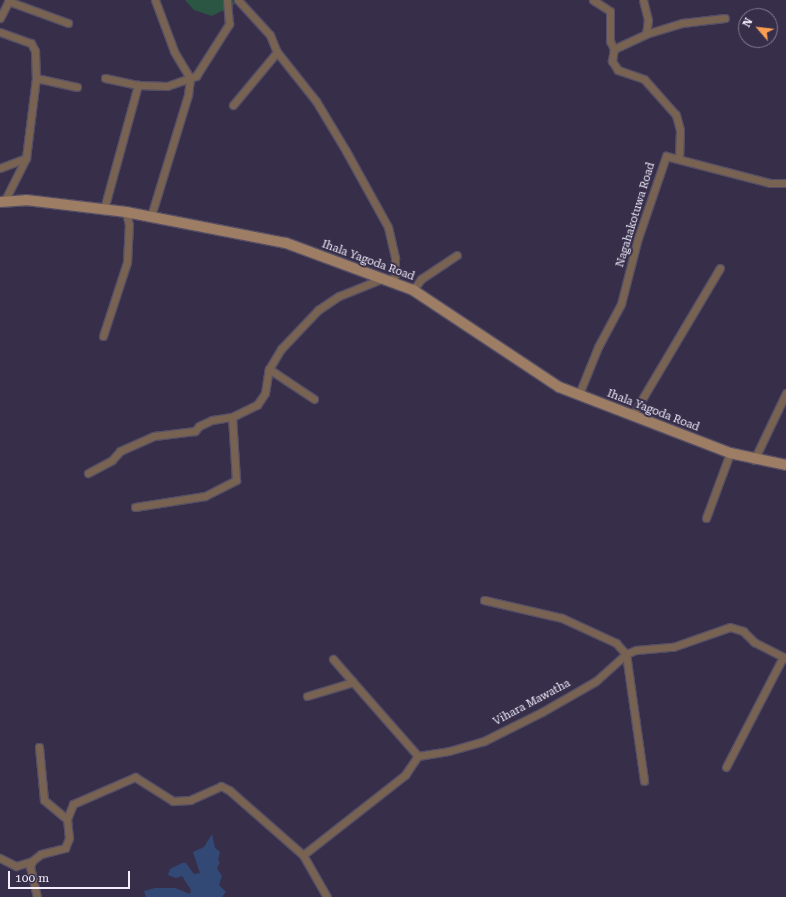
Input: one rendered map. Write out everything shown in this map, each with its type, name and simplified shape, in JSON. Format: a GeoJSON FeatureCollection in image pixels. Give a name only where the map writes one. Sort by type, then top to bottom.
{"type":"FeatureCollection","features":[{"type":"Feature","properties":{"kind":"street"},"geometry":{"type":"LineString","coordinates":[[151,216],[186,102],[190,78],[174,51],[155,0]]}},
{"type":"Feature","properties":{"kind":"street"},"geometry":{"type":"LineString","coordinates":[[105,78],[138,85],[167,86],[196,76],[229,24],[227,0]]}},
{"type":"Feature","properties":{"kind":"street"},"geometry":{"type":"LineString","coordinates":[[238,0],[270,35],[277,52],[316,101],[388,227],[394,258],[394,282]]}},
{"type":"Feature","properties":{"kind":"street"},"geometry":{"type":"LineString","coordinates":[[593,0],[610,11],[610,41],[614,49],[612,61],[618,70],[644,79],[676,115],[680,130],[679,159]]}},
{"type":"Feature","properties":{"kind":"street"},"geometry":{"type":"LineString","coordinates":[[643,0],[648,20],[646,34]]}},
{"type":"Feature","properties":{"kind":"street"},"geometry":{"type":"LineString","coordinates":[[0,18],[6,2],[68,23]]}},
{"type":"Feature","properties":{"kind":"street"},"geometry":{"type":"LineString","coordinates":[[614,49],[646,34],[682,23],[725,18]]}},
{"type":"Feature","properties":{"kind":"street"},"geometry":{"type":"LineString","coordinates":[[0,32],[31,43],[35,51],[36,78],[26,158],[3,201]]}},
{"type":"Feature","properties":{"kind":"street"},"geometry":{"type":"LineString","coordinates":[[233,105],[277,52]]}},
{"type":"Feature","properties":{"kind":"street"},"geometry":{"type":"LineString","coordinates":[[36,78],[77,87]]}},
{"type":"Feature","properties":{"kind":"street"},"geometry":{"type":"LineString","coordinates":[[104,209],[138,85]]}},
{"type":"Feature","properties":{"kind":"street","name":"Nagahakotuwa Road"},"geometry":{"type":"LineString","coordinates":[[580,394],[598,347],[621,304],[638,238],[666,156],[770,183],[786,183]]}},
{"type":"Feature","properties":{"kind":"street"},"geometry":{"type":"LineString","coordinates":[[0,168],[26,158]]}},
{"type":"Feature","properties":{"kind":"street","name":"Ihala Yagoda Road"},"geometry":{"type":"LineString","coordinates":[[3,201],[26,200],[126,212],[286,243],[413,290],[559,387],[730,453],[754,460],[786,465]]}},
{"type":"Feature","properties":{"kind":"street"},"geometry":{"type":"LineString","coordinates":[[103,336],[127,262],[129,225],[126,212]]}},
{"type":"Feature","properties":{"kind":"street"},"geometry":{"type":"LineString","coordinates":[[413,290],[421,279],[457,255]]}},
{"type":"Feature","properties":{"kind":"street"},"geometry":{"type":"LineString","coordinates":[[632,416],[720,268]]}},
{"type":"Feature","properties":{"kind":"street"},"geometry":{"type":"LineString","coordinates":[[88,473],[112,460],[120,451],[154,436],[195,431],[199,426],[212,420],[232,417],[257,405],[265,393],[269,368],[281,349],[318,310],[339,296],[381,278]]}},
{"type":"Feature","properties":{"kind":"street"},"geometry":{"type":"LineString","coordinates":[[269,368],[314,399]]}},
{"type":"Feature","properties":{"kind":"street"},"geometry":{"type":"LineString","coordinates":[[754,460],[786,393]]}},
{"type":"Feature","properties":{"kind":"street"},"geometry":{"type":"LineString","coordinates":[[135,507],[205,496],[236,480],[232,417]]}},
{"type":"Feature","properties":{"kind":"street"},"geometry":{"type":"LineString","coordinates":[[706,518],[730,453]]}},
{"type":"Feature","properties":{"kind":"street"},"geometry":{"type":"LineString","coordinates":[[484,600],[562,618],[616,643],[626,654],[644,781]]}},
{"type":"Feature","properties":{"kind":"street","name":"Vihara Mawatha"},"geometry":{"type":"LineString","coordinates":[[418,756],[484,742],[542,712],[596,681],[626,654],[636,650],[673,647],[730,627],[743,631],[754,642],[784,657]]}},
{"type":"Feature","properties":{"kind":"street"},"geometry":{"type":"LineString","coordinates":[[726,767],[784,657]]}},
{"type":"Feature","properties":{"kind":"street"},"geometry":{"type":"LineString","coordinates":[[303,855],[405,775],[418,756],[333,659]]}},
{"type":"Feature","properties":{"kind":"street"},"geometry":{"type":"LineString","coordinates":[[307,696],[353,682]]}},
{"type":"Feature","properties":{"kind":"street"},"geometry":{"type":"LineString","coordinates":[[39,747],[44,800],[67,819]]}},
{"type":"Feature","properties":{"kind":"street"},"geometry":{"type":"LineString","coordinates":[[0,858],[16,866],[32,861],[41,854],[65,848],[69,838],[67,819],[73,804],[135,777],[173,801],[190,800],[221,786],[229,790],[303,855],[327,897]]}},
{"type":"Feature","properties":{"kind":"street"},"geometry":{"type":"LineString","coordinates":[[32,861],[30,867],[37,897]]}},
{"type":"Feature","properties":{"kind":"green space"},"geometry":{"type":"Polygon","coordinates":[[[185,0],[233,0],[235,4],[212,16],[194,10],[185,0]]]}},
{"type":"Feature","properties":{"kind":"water"},"geometry":{"type":"Polygon","coordinates":[[[212,834],[215,848],[220,852],[218,860],[220,862],[217,868],[222,876],[219,885],[226,892],[222,897],[146,897],[144,891],[155,888],[175,888],[190,894],[191,890],[182,876],[176,878],[168,875],[170,869],[182,863],[186,863],[194,874],[200,873],[193,852],[204,847],[212,834]]]}}]}
